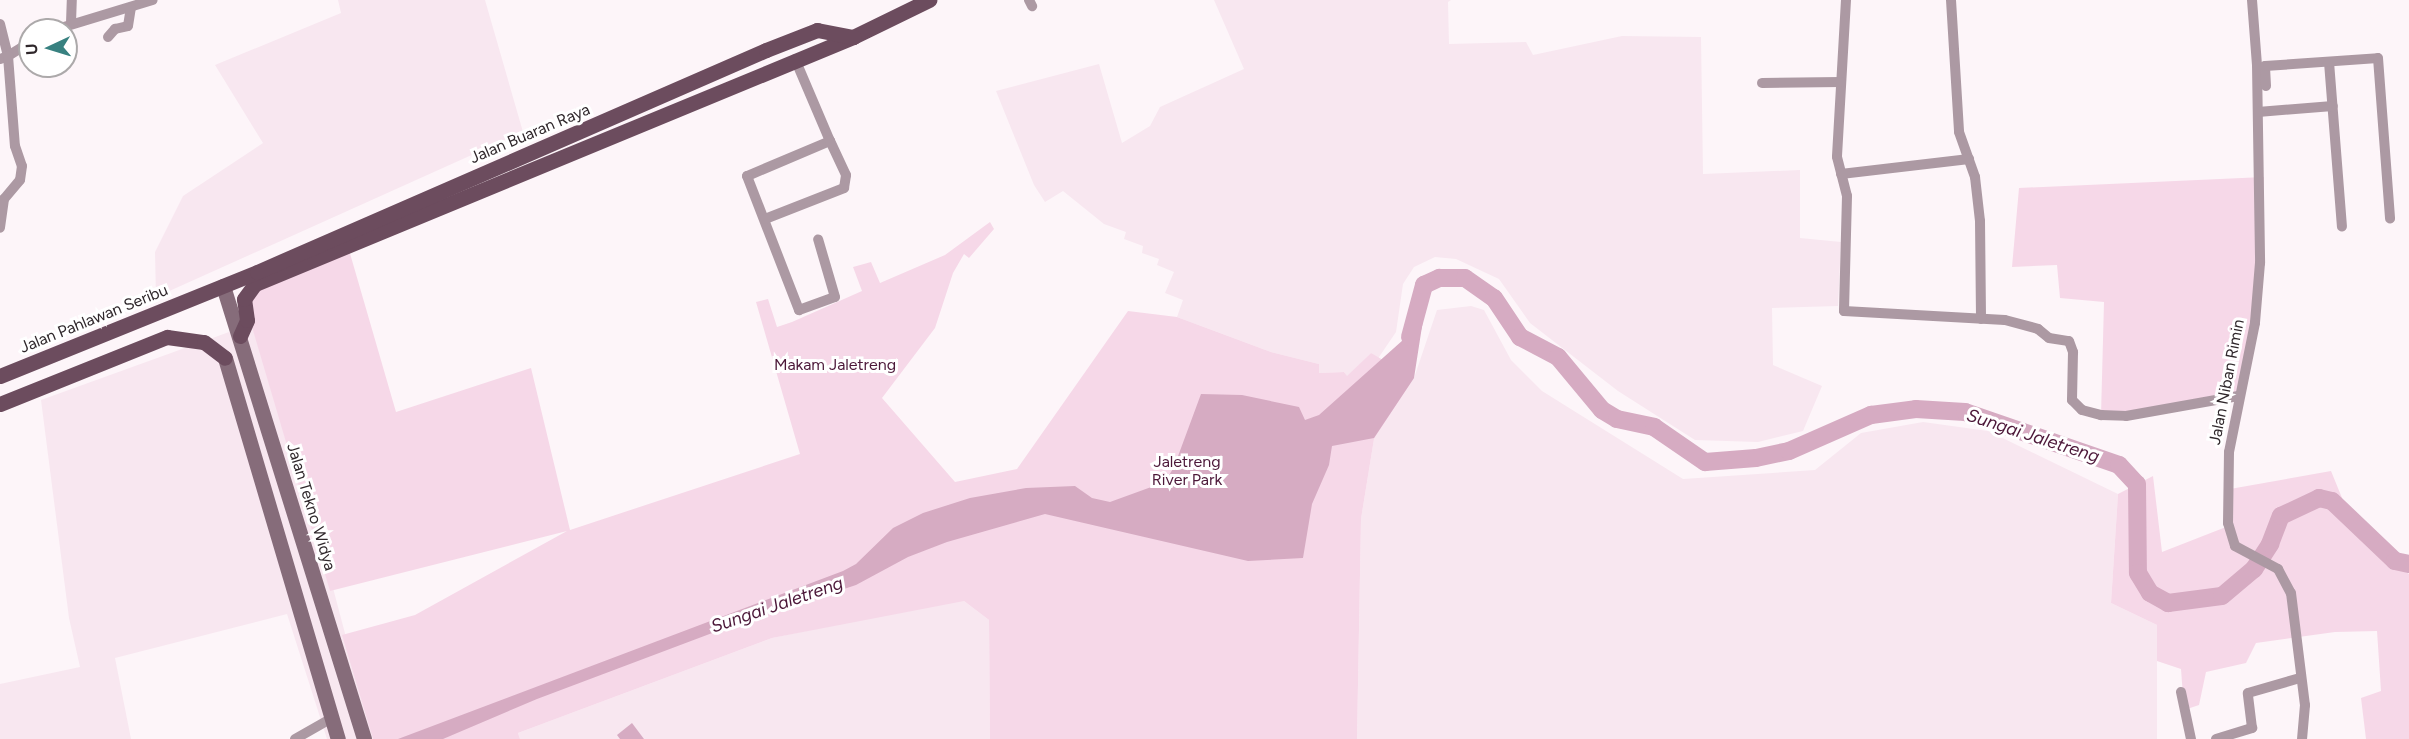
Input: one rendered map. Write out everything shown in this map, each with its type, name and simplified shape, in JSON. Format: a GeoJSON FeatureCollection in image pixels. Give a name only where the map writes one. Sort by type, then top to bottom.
{"type":"FeatureCollection","features":[{"type":"Feature","properties":{"kind":"main road","name":"Jalan Buaran Raya"},"geometry":{"type":"LineString","coordinates":[[223,286],[315,253],[853,37],[929,0]]}},
{"type":"Feature","properties":{"kind":"main road","name":"Jalan Buaran Raya"},"geometry":{"type":"LineString","coordinates":[[240,336],[247,320],[244,299],[255,284],[315,253],[766,50],[817,30],[853,37]]}},
{"type":"Feature","properties":{"kind":"main road","name":"Jalan Pahlawan Seribu"},"geometry":{"type":"LineString","coordinates":[[0,376],[223,286]]}},
{"type":"Feature","properties":{"kind":"main road","name":"Jalan Tekno Widya"},"geometry":{"type":"LineString","coordinates":[[223,286],[362,733]]}},
{"type":"Feature","properties":{"kind":"main road"},"geometry":{"type":"LineString","coordinates":[[0,404],[167,337],[204,342],[225,358],[337,737]]}},
{"type":"Feature","properties":{"kind":"street"},"geometry":{"type":"LineString","coordinates":[[71,18],[72,0]]}},
{"type":"Feature","properties":{"kind":"street"},"geometry":{"type":"LineString","coordinates":[[78,21],[124,6],[153,0]]}},
{"type":"Feature","properties":{"kind":"street"},"geometry":{"type":"LineString","coordinates":[[1846,0],[1837,157],[1846,196],[1844,310],[1982,319],[2027,326],[2049,338],[2069,341],[2073,352],[2072,399],[2082,410],[2126,416],[2238,396]]}},
{"type":"Feature","properties":{"kind":"street"},"geometry":{"type":"LineString","coordinates":[[1952,0],[1959,132],[1975,177],[1980,221],[1982,319]]}},
{"type":"Feature","properties":{"kind":"street","name":"Jalan Niban Rimin"},"geometry":{"type":"LineString","coordinates":[[2252,0],[2258,112],[2260,263],[2254,323],[2238,396],[2229,452],[2228,523],[2235,546],[2275,566],[2287,583],[2294,609],[2300,678],[2305,705],[2302,739]]}},
{"type":"Feature","properties":{"kind":"street"},"geometry":{"type":"LineString","coordinates":[[108,37],[115,29],[128,26],[124,6]]}},
{"type":"Feature","properties":{"kind":"street"},"geometry":{"type":"LineString","coordinates":[[0,24],[15,146],[22,166],[20,180],[4,200],[0,228]]}},
{"type":"Feature","properties":{"kind":"street"},"geometry":{"type":"LineString","coordinates":[[4,57],[18,49]]}},
{"type":"Feature","properties":{"kind":"street"},"geometry":{"type":"LineString","coordinates":[[2266,86],[2265,66],[2378,58],[2390,219]]}},
{"type":"Feature","properties":{"kind":"street"},"geometry":{"type":"LineString","coordinates":[[765,219],[844,189],[846,175],[795,59]]}},
{"type":"Feature","properties":{"kind":"street"},"geometry":{"type":"LineString","coordinates":[[2329,62],[2342,226]]}},
{"type":"Feature","properties":{"kind":"street"},"geometry":{"type":"LineString","coordinates":[[1762,83],[1841,82]]}},
{"type":"Feature","properties":{"kind":"street"},"geometry":{"type":"LineString","coordinates":[[2258,112],[2333,106]]}},
{"type":"Feature","properties":{"kind":"street"},"geometry":{"type":"LineString","coordinates":[[818,239],[836,297],[799,310],[748,174],[830,141]]}},
{"type":"Feature","properties":{"kind":"street"},"geometry":{"type":"LineString","coordinates":[[1841,174],[1969,159]]}},
{"type":"Feature","properties":{"kind":"street"},"geometry":{"type":"LineString","coordinates":[[2216,739],[2252,728],[2248,693],[2300,678]]}},
{"type":"Feature","properties":{"kind":"street"},"geometry":{"type":"LineString","coordinates":[[2181,692],[2191,739]]}},
{"type":"Feature","properties":{"kind":"street"},"geometry":{"type":"LineString","coordinates":[[295,739],[332,718]]}},
{"type":"Feature","properties":{"kind":"shaded area"},"geometry":{"type":"Polygon","coordinates":[[[338,0],[485,0],[523,132],[156,297],[155,252],[183,196],[263,143],[215,65],[341,13],[338,0]]]}},
{"type":"Feature","properties":{"kind":"shaded area"},"geometry":{"type":"Polygon","coordinates":[[[1214,0],[1451,0],[1448,2],[1449,44],[1526,42],[1533,55],[1622,36],[1701,37],[1703,174],[1800,170],[1800,238],[1841,242],[1838,306],[1772,308],[1773,365],[1822,386],[1803,431],[1758,442],[1695,440],[1618,391],[1530,323],[1499,279],[1456,259],[1435,257],[1414,267],[1403,284],[1396,332],[1377,360],[1371,353],[1347,377],[1344,372],[1319,373],[1319,364],[1271,352],[1177,317],[1183,300],[1165,293],[1174,272],[1157,265],[1159,259],[1142,253],[1143,246],[1124,239],[1126,232],[1104,224],[1063,191],[1045,202],[1034,185],[996,91],[1099,64],[1122,143],[1150,126],[1160,107],[1244,69],[1214,0]]]}},
{"type":"Feature","properties":{"kind":"shaded area"},"geometry":{"type":"Polygon","coordinates":[[[1471,306],[1484,310],[1511,360],[1542,391],[1683,479],[1815,470],[1861,433],[1923,422],[1988,431],[2118,494],[2111,603],[2157,625],[2157,739],[1357,739],[1361,519],[1374,439],[1414,378],[1437,310],[1471,306]]]}},
{"type":"Feature","properties":{"kind":"shaded area"},"geometry":{"type":"Polygon","coordinates":[[[262,320],[373,739],[327,739],[287,614],[115,658],[131,739],[0,739],[0,684],[80,667],[69,618],[41,400],[262,320]]]}},
{"type":"Feature","properties":{"kind":"shaded area"},"geometry":{"type":"Polygon","coordinates":[[[950,601],[964,601],[989,620],[990,739],[520,739],[518,733],[772,638],[950,601]]]}},
{"type":"Feature","properties":{"kind":"green space"},"geometry":{"type":"Polygon","coordinates":[[[2264,177],[2259,276],[2238,395],[2101,415],[2104,302],[2060,298],[2057,265],[2012,267],[2019,188],[2264,177]]]}},
{"type":"Feature","properties":{"kind":"green space"},"geometry":{"type":"Polygon","coordinates":[[[990,222],[994,229],[969,258],[964,254],[953,273],[935,328],[882,398],[955,482],[1017,469],[1128,311],[1177,317],[1271,352],[1319,364],[1319,373],[1344,372],[1347,376],[1371,353],[1414,378],[1374,439],[1361,519],[1357,739],[990,739],[989,620],[964,601],[772,638],[518,733],[520,739],[373,739],[342,635],[415,615],[567,531],[330,591],[247,310],[256,292],[349,250],[396,412],[531,368],[570,530],[800,454],[756,302],[768,299],[777,327],[792,322],[862,291],[853,267],[871,262],[880,283],[945,255],[990,222]]]}},
{"type":"Feature","properties":{"kind":"green space"},"geometry":{"type":"Polygon","coordinates":[[[2331,471],[2358,537],[2409,574],[2409,739],[2366,739],[2361,698],[2381,691],[2377,631],[2335,632],[2256,643],[2246,663],[2206,672],[2199,705],[2184,710],[2181,669],[2157,661],[2157,625],[2111,603],[2118,494],[2153,476],[2162,552],[2226,527],[2230,489],[2331,471]]]}},
{"type":"Feature","properties":{"kind":"water"},"geometry":{"type":"Polygon","coordinates":[[[1412,309],[1423,320],[1414,378],[1374,438],[1332,446],[1329,465],[1312,504],[1303,558],[1248,561],[1045,514],[947,542],[908,557],[856,585],[835,592],[829,589],[537,699],[443,739],[398,739],[843,571],[856,564],[893,528],[923,513],[970,498],[1026,488],[1075,486],[1092,498],[1110,502],[1165,482],[1174,467],[1201,394],[1242,395],[1299,407],[1305,420],[1319,415],[1403,340],[1412,309]]]}},
{"type":"Feature","properties":{"kind":"water"},"geometry":{"type":"Polygon","coordinates":[[[632,723],[644,739],[620,739],[617,735],[632,723]]]}},
{"type":"Feature","properties":{"kind":"waterway","name":"Sungai Jaletreng"},"geometry":{"type":"LineString","coordinates":[[1410,337],[1424,285],[1439,278],[1465,278],[1494,298],[1520,337],[1558,357],[1602,410],[1617,419],[1654,427],[1705,462],[1756,458],[1789,451],[1871,415],[1916,409],[1965,412],[2119,465],[2137,484],[2138,573],[2150,593],[2168,603],[2222,596],[2254,569],[2270,544],[2281,516],[2319,498],[2332,501],[2395,561],[2409,564]]}},
{"type":"Feature","properties":{"kind":"park label","name":"Makam Jaletreng"},"geometry":{"type":"Point","coordinates":[835,365]}},
{"type":"Feature","properties":{"kind":"park label","name":"Jaletreng River Park"},"geometry":{"type":"Point","coordinates":[1187,471]}}]}
